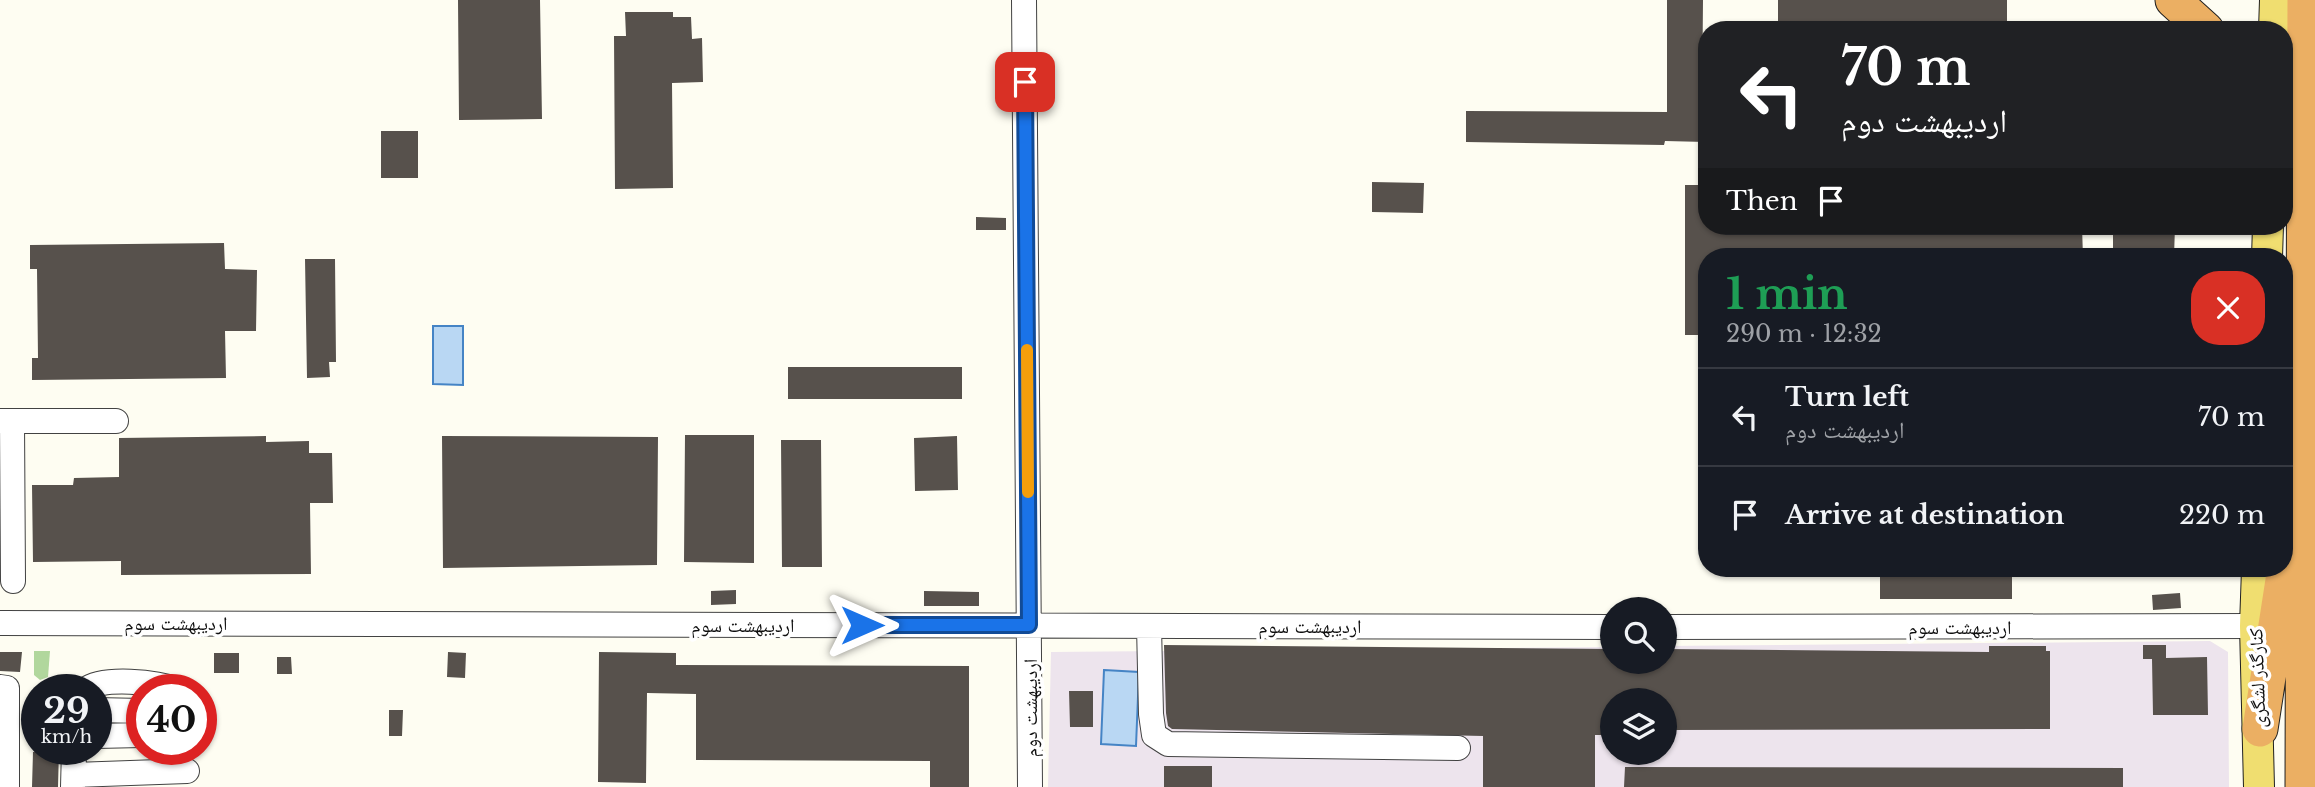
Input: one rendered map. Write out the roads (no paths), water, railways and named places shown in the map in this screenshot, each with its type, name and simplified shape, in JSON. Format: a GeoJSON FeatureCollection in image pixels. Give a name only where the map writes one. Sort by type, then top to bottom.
{"type":"FeatureCollection","features":[{"type":"Feature","properties":{"kind":"highway"},"geometry":{"type":"LineString","coordinates":[[2173,0],[2196,21]]}},
{"type":"Feature","properties":{"kind":"highway"},"geometry":{"type":"LineString","coordinates":[[2303,787],[2305,0]]}},
{"type":"Feature","properties":{"kind":"highway"},"geometry":{"type":"LineString","coordinates":[[2293,506],[2303,415]]}},
{"type":"Feature","properties":{"kind":"highway"},"geometry":{"type":"LineString","coordinates":[[2260,729],[2282,577]]}},
{"type":"Feature","properties":{"kind":"main road"},"geometry":{"type":"LineString","coordinates":[[2274,21],[2275,0]]}},
{"type":"Feature","properties":{"kind":"main road","name":"کنارگذر لشگری"},"geometry":{"type":"LineString","coordinates":[[2257,577],[2255,626],[2260,729],[2259,787]]}},
{"type":"Feature","properties":{"kind":"street","name":"اردیبهشت دوم"},"geometry":{"type":"LineString","coordinates":[[1024,0],[1030,787]]}},
{"type":"Feature","properties":{"kind":"street"},"geometry":{"type":"LineString","coordinates":[[13,581],[6,421],[116,421]]}},
{"type":"Feature","properties":{"kind":"street","name":"اردیبهشت سوم"},"geometry":{"type":"LineString","coordinates":[[0,623],[1600,627]]}},
{"type":"Feature","properties":{"kind":"street"},"geometry":{"type":"LineString","coordinates":[[1149,626],[1153,725],[1158,740],[1168,744],[1458,748]]}},
{"type":"Feature","properties":{"kind":"street","name":"اردیبهشت سوم"},"geometry":{"type":"LineString","coordinates":[[1677,627],[2255,626]]}},
{"type":"Feature","properties":{"kind":"street"},"geometry":{"type":"LineString","coordinates":[[0,687],[7,688],[7,787]]}},
{"type":"Feature","properties":{"kind":"street"},"geometry":{"type":"LineString","coordinates":[[74,781],[187,769]]}},
{"type":"Feature","properties":{"kind":"water"},"geometry":{"type":"Polygon","coordinates":[[[433,326],[463,326],[463,385],[433,384],[433,326]]]}},
{"type":"Feature","properties":{"kind":"water"},"geometry":{"type":"Polygon","coordinates":[[[1104,670],[1139,672],[1136,746],[1101,744],[1104,670]]]}}]}
